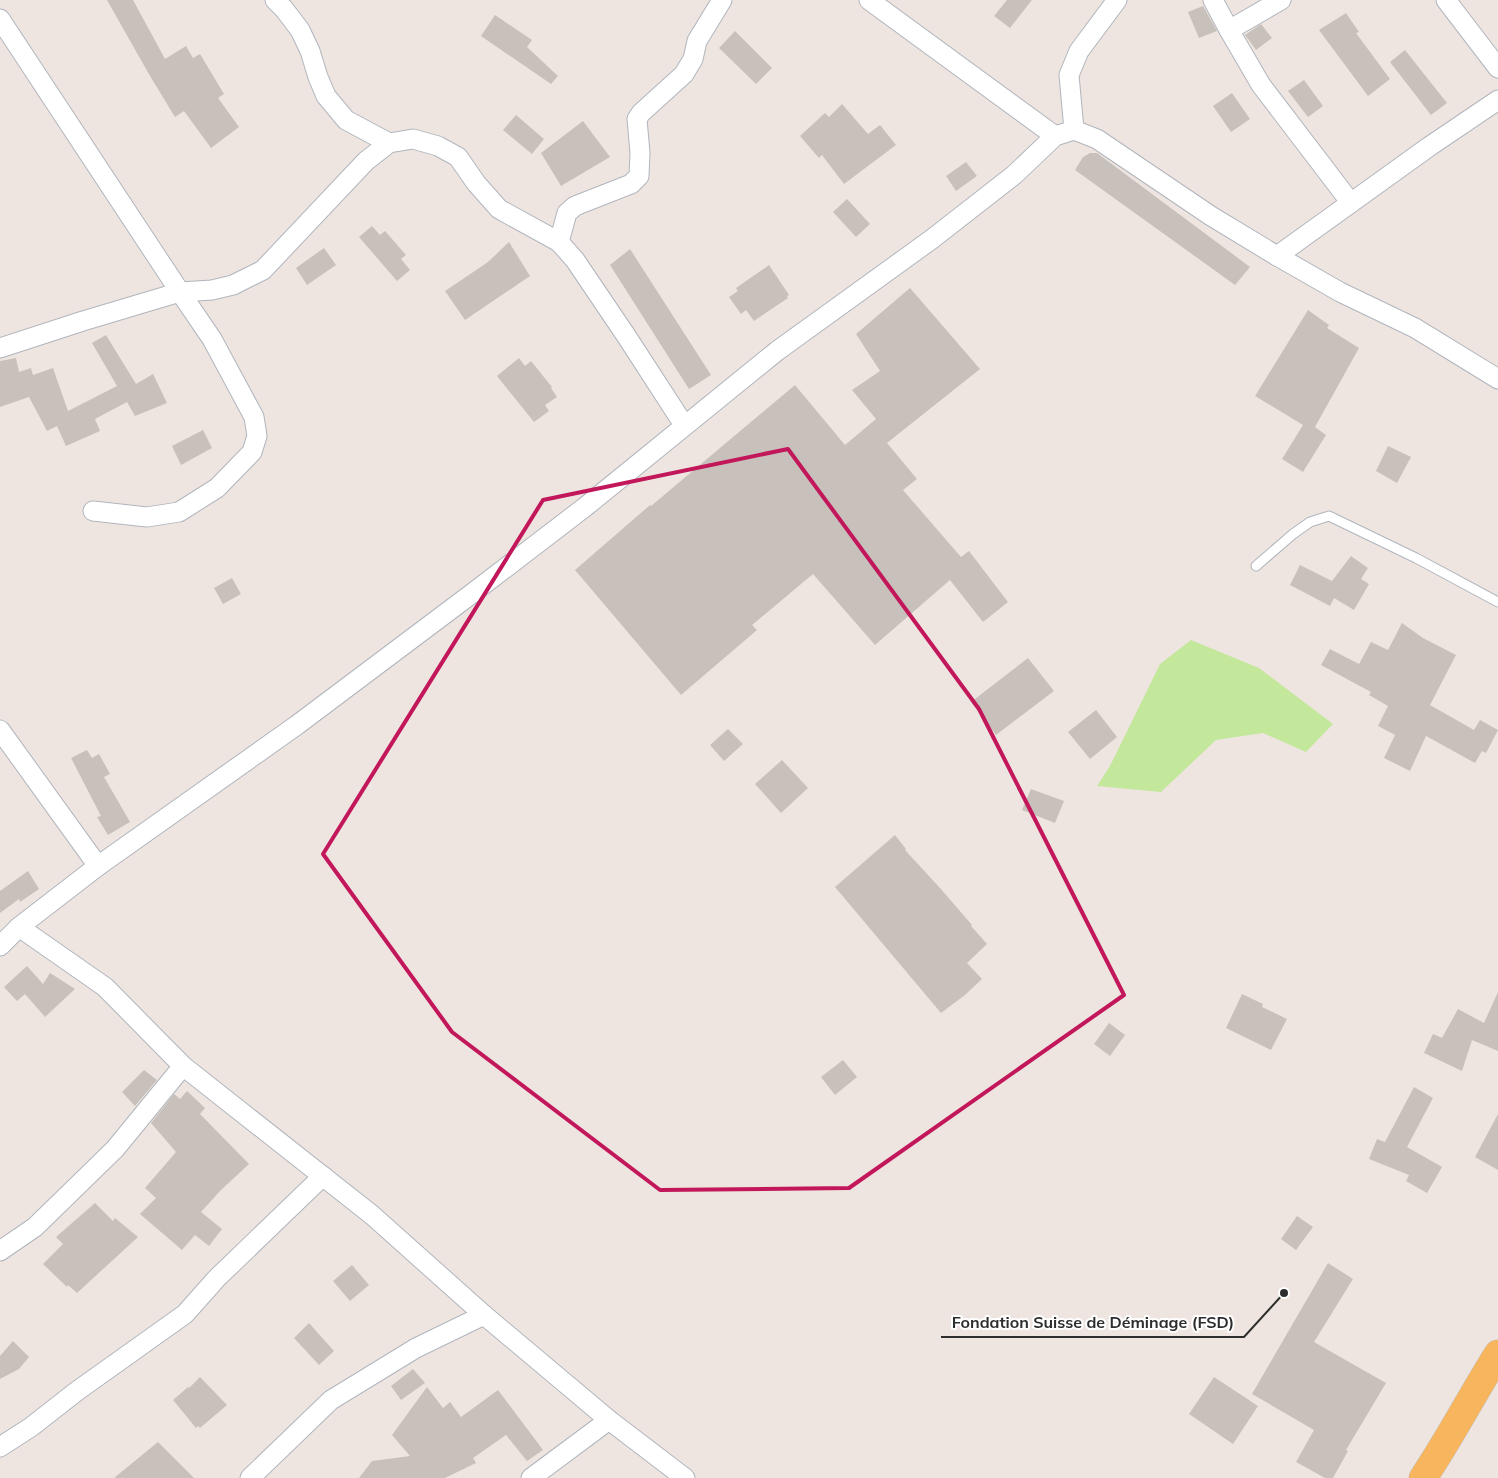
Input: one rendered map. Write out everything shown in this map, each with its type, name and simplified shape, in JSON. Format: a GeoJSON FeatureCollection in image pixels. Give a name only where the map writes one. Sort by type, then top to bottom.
{"type":"FeatureCollection","features":[{"type":"Feature","properties":{"kind":"main road"},"geometry":{"type":"LineString","coordinates":[[1424,1478],[1498,1354]]}},
{"type":"Feature","properties":{"kind":"street"},"geometry":{"type":"LineString","coordinates":[[275,0],[300,30],[310,51],[326,96],[346,120],[390,143]]}},
{"type":"Feature","properties":{"kind":"street"},"geometry":{"type":"LineString","coordinates":[[559,242],[567,213],[575,206],[632,184],[639,176],[638,119],[649,105],[684,74],[692,59],[697,41],[722,0]]}},
{"type":"Feature","properties":{"kind":"street"},"geometry":{"type":"LineString","coordinates":[[869,0],[1055,136]]}},
{"type":"Feature","properties":{"kind":"street"},"geometry":{"type":"LineString","coordinates":[[1074,130],[1069,75],[1079,51],[1116,0]]}},
{"type":"Feature","properties":{"kind":"street"},"geometry":{"type":"LineString","coordinates":[[1213,0],[1228,30],[1261,85],[1350,202]]}},
{"type":"Feature","properties":{"kind":"street"},"geometry":{"type":"LineString","coordinates":[[1228,30],[1281,0]]}},
{"type":"Feature","properties":{"kind":"street"},"geometry":{"type":"LineString","coordinates":[[1446,0],[1498,68]]}},
{"type":"Feature","properties":{"kind":"street"},"geometry":{"type":"LineString","coordinates":[[0,19],[212,339],[254,417],[257,436],[252,452],[218,488],[179,512],[147,518],[93,511]]}},
{"type":"Feature","properties":{"kind":"street"},"geometry":{"type":"LineString","coordinates":[[1277,256],[1350,202],[1498,100]]}},
{"type":"Feature","properties":{"kind":"street"},"geometry":{"type":"LineString","coordinates":[[0,946],[19,928],[98,866],[297,725],[470,595],[585,506],[777,351],[932,239],[1007,180],[1055,136],[1074,130],[1097,139],[1211,216],[1277,256],[1340,292],[1415,328],[1498,379]]}},
{"type":"Feature","properties":{"kind":"street"},"geometry":{"type":"LineString","coordinates":[[0,348],[180,292],[212,290],[233,285],[263,270],[366,162],[390,143],[413,139],[438,146],[458,156],[476,183],[499,209],[559,242],[575,260],[684,425]]}},
{"type":"Feature","properties":{"kind":"street"},"geometry":{"type":"LineString","coordinates":[[0,730],[98,866]]}},
{"type":"Feature","properties":{"kind":"street"},"geometry":{"type":"LineString","coordinates":[[19,928],[105,987],[183,1066],[372,1215],[484,1315],[609,1420],[685,1478]]}},
{"type":"Feature","properties":{"kind":"street"},"geometry":{"type":"LineString","coordinates":[[0,1251],[35,1227],[115,1149],[183,1066]]}},
{"type":"Feature","properties":{"kind":"street"},"geometry":{"type":"LineString","coordinates":[[0,1447],[31,1427],[77,1391],[185,1314],[217,1278],[323,1176]]}},
{"type":"Feature","properties":{"kind":"street"},"geometry":{"type":"LineString","coordinates":[[250,1478],[331,1400],[416,1348],[484,1315]]}},
{"type":"Feature","properties":{"kind":"street"},"geometry":{"type":"LineString","coordinates":[[531,1478],[609,1420]]}},
{"type":"Feature","properties":{"kind":"lane"},"geometry":{"type":"LineString","coordinates":[[1256,566],[1292,534],[1310,522],[1328,516],[1407,554],[1498,602]]}},
{"type":"Feature","properties":{"kind":"highlighted area"},"geometry":{"type":"Polygon","coordinates":[[[788,449],[979,709],[1124,995],[849,1188],[660,1190],[452,1032],[323,854],[543,500],[788,449]]]}},
{"type":"Feature","properties":{"kind":"green space"},"geometry":{"type":"Polygon","coordinates":[[[1191,640],[1259,668],[1333,724],[1306,752],[1263,733],[1216,740],[1161,792],[1097,786],[1110,766],[1160,664],[1191,640]]]}},
{"type":"Feature","properties":{"kind":"building"},"geometry":{"type":"Polygon","coordinates":[[[107,0],[133,0],[165,59],[186,46],[193,58],[200,54],[224,94],[218,98],[239,127],[211,148],[184,111],[175,117],[107,0]]]}},
{"type":"Feature","properties":{"kind":"building"},"geometry":{"type":"Polygon","coordinates":[[[1007,0],[1032,0],[1010,28],[994,16],[1007,0]]]}},
{"type":"Feature","properties":{"kind":"building"},"geometry":{"type":"Polygon","coordinates":[[[1203,6],[1217,31],[1199,38],[1188,12],[1203,6]]]}},
{"type":"Feature","properties":{"kind":"building"},"geometry":{"type":"Polygon","coordinates":[[[1346,13],[1359,32],[1356,33],[1390,79],[1368,96],[1319,30],[1346,13]]]}},
{"type":"Feature","properties":{"kind":"building"},"geometry":{"type":"Polygon","coordinates":[[[495,15],[532,40],[527,47],[558,76],[551,84],[481,36],[495,15]]]}},
{"type":"Feature","properties":{"kind":"building"},"geometry":{"type":"Polygon","coordinates":[[[1261,24],[1272,38],[1256,50],[1245,35],[1261,24]]]}},
{"type":"Feature","properties":{"kind":"building"},"geometry":{"type":"Polygon","coordinates":[[[735,31],[772,68],[756,84],[719,48],[735,31]]]}},
{"type":"Feature","properties":{"kind":"building"},"geometry":{"type":"Polygon","coordinates":[[[1405,50],[1447,103],[1431,115],[1390,62],[1405,50]]]}},
{"type":"Feature","properties":{"kind":"building"},"geometry":{"type":"Polygon","coordinates":[[[1304,80],[1323,106],[1308,117],[1288,91],[1304,80]]]}},
{"type":"Feature","properties":{"kind":"building"},"geometry":{"type":"Polygon","coordinates":[[[1232,93],[1250,119],[1231,132],[1213,106],[1232,93]]]}},
{"type":"Feature","properties":{"kind":"building"},"geometry":{"type":"Polygon","coordinates":[[[842,104],[868,134],[880,125],[896,145],[844,184],[822,155],[819,158],[800,136],[825,113],[829,117],[842,104]]]}},
{"type":"Feature","properties":{"kind":"building"},"geometry":{"type":"Polygon","coordinates":[[[516,115],[544,139],[532,154],[503,130],[516,115]]]}},
{"type":"Feature","properties":{"kind":"building"},"geometry":{"type":"Polygon","coordinates":[[[583,121],[610,157],[561,186],[541,153],[583,121]]]}},
{"type":"Feature","properties":{"kind":"building"},"geometry":{"type":"Polygon","coordinates":[[[1090,153],[1097,153],[1250,267],[1235,285],[1075,170],[1083,157],[1090,153]]]}},
{"type":"Feature","properties":{"kind":"building"},"geometry":{"type":"Polygon","coordinates":[[[966,162],[977,176],[956,191],[946,176],[966,162]]]}},
{"type":"Feature","properties":{"kind":"building"},"geometry":{"type":"Polygon","coordinates":[[[847,199],[870,224],[856,237],[833,212],[847,199]]]}},
{"type":"Feature","properties":{"kind":"building"},"geometry":{"type":"Polygon","coordinates":[[[372,226],[380,235],[385,231],[406,255],[401,259],[410,270],[397,281],[359,237],[372,226]]]}},
{"type":"Feature","properties":{"kind":"building"},"geometry":{"type":"Polygon","coordinates":[[[509,242],[530,276],[465,320],[445,291],[488,262],[509,242]]]}},
{"type":"Feature","properties":{"kind":"building"},"geometry":{"type":"Polygon","coordinates":[[[324,248],[336,265],[307,285],[296,268],[324,248]]]}},
{"type":"Feature","properties":{"kind":"building"},"geometry":{"type":"Polygon","coordinates":[[[630,249],[711,375],[689,389],[610,265],[630,249]]]}},
{"type":"Feature","properties":{"kind":"building"},"geometry":{"type":"Polygon","coordinates":[[[769,265],[789,295],[787,296],[788,298],[754,321],[746,310],[741,314],[729,297],[738,291],[736,288],[769,265]]]}},
{"type":"Feature","properties":{"kind":"building"},"geometry":{"type":"Polygon","coordinates":[[[910,288],[980,369],[887,443],[917,479],[903,490],[961,557],[969,551],[1008,602],[983,622],[950,580],[875,645],[813,574],[752,625],[757,630],[681,695],[575,570],[795,385],[845,445],[876,419],[852,390],[880,371],[856,334],[910,288]]]}},
{"type":"Feature","properties":{"kind":"building"},"geometry":{"type":"Polygon","coordinates":[[[1308,310],[1329,325],[1327,328],[1359,348],[1315,427],[1326,435],[1303,472],[1282,459],[1303,425],[1255,396],[1308,310]]]}},
{"type":"Feature","properties":{"kind":"building"},"geometry":{"type":"Polygon","coordinates":[[[106,335],[136,384],[153,374],[167,403],[135,416],[127,402],[95,419],[100,431],[66,446],[57,426],[47,431],[29,397],[0,407],[0,361],[16,358],[19,372],[31,368],[33,375],[53,368],[68,411],[117,386],[92,343],[106,335]]]}},
{"type":"Feature","properties":{"kind":"building"},"geometry":{"type":"Polygon","coordinates":[[[519,358],[525,366],[531,361],[552,387],[557,397],[545,405],[549,411],[534,422],[497,376],[519,358]]]}},
{"type":"Feature","properties":{"kind":"building"},"geometry":{"type":"Polygon","coordinates":[[[203,430],[212,448],[181,465],[172,446],[203,430]]]}},
{"type":"Feature","properties":{"kind":"building"},"geometry":{"type":"Polygon","coordinates":[[[1388,446],[1411,457],[1397,483],[1376,471],[1388,446]]]}},
{"type":"Feature","properties":{"kind":"building"},"geometry":{"type":"Polygon","coordinates":[[[1351,556],[1368,568],[1361,579],[1369,584],[1354,610],[1334,598],[1330,606],[1290,585],[1300,565],[1332,581],[1351,556]]]}},
{"type":"Feature","properties":{"kind":"building"},"geometry":{"type":"Polygon","coordinates":[[[232,578],[241,594],[223,604],[214,588],[232,578]]]}},
{"type":"Feature","properties":{"kind":"building"},"geometry":{"type":"Polygon","coordinates":[[[1402,623],[1423,638],[1456,655],[1430,705],[1474,730],[1480,720],[1498,730],[1486,753],[1482,751],[1475,763],[1426,736],[1410,771],[1384,758],[1395,735],[1378,726],[1388,706],[1369,695],[1371,692],[1321,665],[1330,649],[1359,664],[1371,642],[1388,650],[1402,623]]]}},
{"type":"Feature","properties":{"kind":"building"},"geometry":{"type":"Polygon","coordinates":[[[1028,658],[1054,691],[996,735],[971,702],[1028,658]]]}},
{"type":"Feature","properties":{"kind":"building"},"geometry":{"type":"Polygon","coordinates":[[[1096,710],[1117,737],[1090,759],[1068,732],[1096,710]]]}},
{"type":"Feature","properties":{"kind":"building"},"geometry":{"type":"Polygon","coordinates":[[[728,729],[743,744],[724,761],[710,745],[728,729]]]}},
{"type":"Feature","properties":{"kind":"building"},"geometry":{"type":"Polygon","coordinates":[[[87,750],[92,758],[99,754],[110,774],[104,777],[130,822],[108,835],[97,817],[101,816],[71,758],[87,750]]]}},
{"type":"Feature","properties":{"kind":"building"},"geometry":{"type":"Polygon","coordinates":[[[782,760],[808,788],[781,813],[755,784],[782,760]]]}},
{"type":"Feature","properties":{"kind":"building"},"geometry":{"type":"Polygon","coordinates":[[[1031,789],[1064,801],[1055,823],[1022,810],[1031,789]]]}},
{"type":"Feature","properties":{"kind":"building"},"geometry":{"type":"Polygon","coordinates":[[[895,835],[905,850],[987,944],[967,963],[982,979],[941,1013],[835,887],[895,835]]]}},
{"type":"Feature","properties":{"kind":"building"},"geometry":{"type":"Polygon","coordinates":[[[28,871],[39,889],[20,902],[19,899],[0,913],[0,891],[28,871]]]}},
{"type":"Feature","properties":{"kind":"building"},"geometry":{"type":"Polygon","coordinates":[[[27,966],[43,984],[50,973],[75,989],[45,1017],[25,994],[17,1001],[4,987],[27,966]]]}},
{"type":"Feature","properties":{"kind":"building"},"geometry":{"type":"Polygon","coordinates":[[[1498,992],[1498,1051],[1472,1040],[1462,1071],[1424,1053],[1433,1034],[1442,1038],[1458,1009],[1484,1023],[1498,992]]]}},
{"type":"Feature","properties":{"kind":"building"},"geometry":{"type":"Polygon","coordinates":[[[1242,994],[1263,1004],[1262,1007],[1287,1019],[1271,1050],[1226,1028],[1242,994]]]}},
{"type":"Feature","properties":{"kind":"building"},"geometry":{"type":"Polygon","coordinates":[[[1109,1023],[1125,1035],[1110,1056],[1094,1044],[1109,1023]]]}},
{"type":"Feature","properties":{"kind":"building"},"geometry":{"type":"Polygon","coordinates":[[[843,1060],[857,1077],[835,1095],[821,1077],[843,1060]]]}},
{"type":"Feature","properties":{"kind":"building"},"geometry":{"type":"Polygon","coordinates":[[[144,1070],[157,1080],[135,1106],[122,1092],[144,1070]]]}},
{"type":"Feature","properties":{"kind":"building"},"geometry":{"type":"Polygon","coordinates":[[[1414,1087],[1433,1098],[1407,1147],[1442,1167],[1427,1193],[1406,1181],[1409,1175],[1369,1159],[1377,1139],[1385,1142],[1414,1087]]]}},
{"type":"Feature","properties":{"kind":"building"},"geometry":{"type":"Polygon","coordinates":[[[187,1091],[205,1108],[200,1114],[249,1164],[201,1212],[222,1229],[209,1246],[195,1235],[182,1250],[140,1214],[156,1198],[145,1188],[176,1152],[151,1123],[174,1094],[180,1099],[187,1091]]]}},
{"type":"Feature","properties":{"kind":"building"},"geometry":{"type":"Polygon","coordinates":[[[1498,1114],[1498,1170],[1475,1157],[1498,1114]]]}},
{"type":"Feature","properties":{"kind":"building"},"geometry":{"type":"Polygon","coordinates":[[[95,1203],[113,1221],[115,1218],[138,1237],[77,1293],[68,1285],[67,1287],[43,1264],[63,1244],[56,1237],[95,1203]]]}},
{"type":"Feature","properties":{"kind":"building"},"geometry":{"type":"Polygon","coordinates":[[[1297,1216],[1313,1227],[1296,1250],[1281,1239],[1297,1216]]]}},
{"type":"Feature","properties":{"kind":"building"},"geometry":{"type":"Polygon","coordinates":[[[1328,1263],[1353,1279],[1314,1342],[1386,1383],[1346,1450],[1348,1451],[1333,1478],[1325,1478],[1296,1462],[1314,1430],[1252,1394],[1328,1263]]]}},
{"type":"Feature","properties":{"kind":"building"},"geometry":{"type":"Polygon","coordinates":[[[352,1265],[369,1285],[350,1301],[333,1281],[352,1265]]]}},
{"type":"Feature","properties":{"kind":"building"},"geometry":{"type":"Polygon","coordinates":[[[309,1323],[334,1351],[319,1365],[294,1338],[309,1323]]]}},
{"type":"Feature","properties":{"kind":"building"},"geometry":{"type":"Polygon","coordinates":[[[13,1341],[29,1357],[19,1369],[0,1379],[0,1356],[13,1341]]]}},
{"type":"Feature","properties":{"kind":"building"},"geometry":{"type":"Polygon","coordinates":[[[413,1369],[425,1383],[401,1400],[391,1386],[413,1369]]]}},
{"type":"Feature","properties":{"kind":"building"},"geometry":{"type":"Polygon","coordinates":[[[200,1377],[227,1405],[200,1428],[198,1426],[196,1428],[173,1400],[200,1377]]]}},
{"type":"Feature","properties":{"kind":"building"},"geometry":{"type":"Polygon","coordinates":[[[1214,1377],[1258,1406],[1233,1444],[1189,1414],[1214,1377]]]}},
{"type":"Feature","properties":{"kind":"building"},"geometry":{"type":"Polygon","coordinates":[[[427,1387],[443,1408],[450,1402],[461,1417],[498,1390],[543,1450],[527,1461],[506,1435],[473,1458],[476,1463],[445,1478],[359,1478],[372,1461],[410,1456],[392,1435],[427,1387]]]}},
{"type":"Feature","properties":{"kind":"building"},"geometry":{"type":"Polygon","coordinates":[[[158,1442],[194,1478],[114,1478],[158,1442]]]}},
{"type":"Feature","properties":{"kind":"place","name":"Fondation Suisse de Déminage (FSD)"},"geometry":{"type":"Point","coordinates":[1284,1293]}}]}
